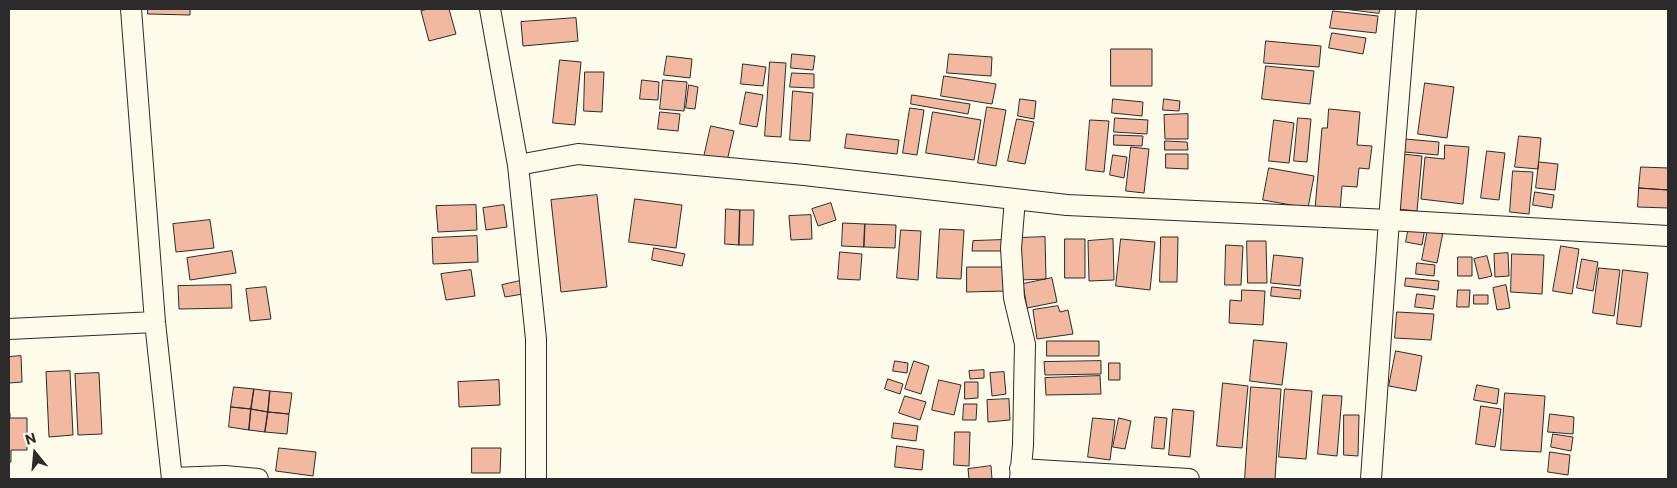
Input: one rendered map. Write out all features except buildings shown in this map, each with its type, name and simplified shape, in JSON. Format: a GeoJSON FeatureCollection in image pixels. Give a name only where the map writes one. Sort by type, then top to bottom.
{"type":"FeatureCollection","features":[{"type":"Feature","properties":{"kind":"street"},"geometry":{"type":"LineString","coordinates":[[131,9],[155,322],[172,479],[225,476],[258,479]]}},
{"type":"Feature","properties":{"kind":"street"},"geometry":{"type":"LineString","coordinates":[[490,9],[518,165],[536,338],[536,479]]}},
{"type":"Feature","properties":{"kind":"street"},"geometry":{"type":"LineString","coordinates":[[1371,479],[1406,9]]}},
{"type":"Feature","properties":{"kind":"street"},"geometry":{"type":"LineString","coordinates":[[518,165],[578,154],[804,175],[1067,205],[1389,220],[1668,236]]}},
{"type":"Feature","properties":{"kind":"street"},"geometry":{"type":"LineString","coordinates":[[1015,199],[1011,248],[1014,298],[1025,344],[1023,445],[1020,474],[1189,479]]}},
{"type":"Feature","properties":{"kind":"street"},"geometry":{"type":"LineString","coordinates":[[9,329],[155,322]]}}]}
